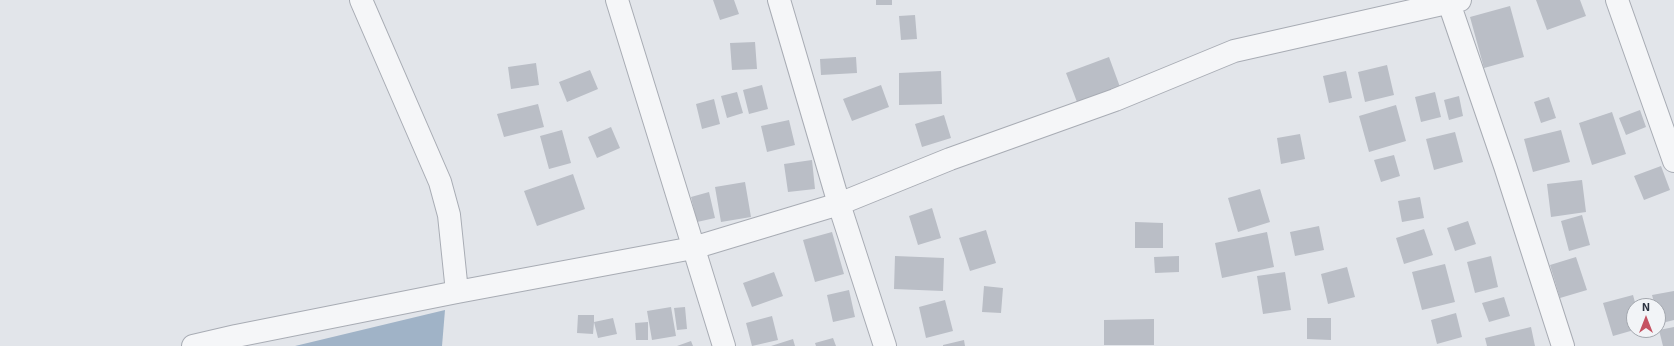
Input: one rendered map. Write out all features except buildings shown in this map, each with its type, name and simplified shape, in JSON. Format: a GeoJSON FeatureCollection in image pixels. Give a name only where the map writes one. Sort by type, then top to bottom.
{"type":"FeatureCollection","features":[{"type":"Feature","properties":{"kind":"street"},"geometry":{"type":"LineString","coordinates":[[361,0],[440,182],[449,215],[457,292]]}},
{"type":"Feature","properties":{"kind":"street"},"geometry":{"type":"LineString","coordinates":[[617,0],[724,346]]}},
{"type":"Feature","properties":{"kind":"street"},"geometry":{"type":"LineString","coordinates":[[779,0],[839,204],[885,346]]}},
{"type":"Feature","properties":{"kind":"street"},"geometry":{"type":"LineString","coordinates":[[1617,0],[1674,161]]}},
{"type":"Feature","properties":{"kind":"street"},"geometry":{"type":"LineString","coordinates":[[193,346],[457,292],[693,248],[839,204],[950,159],[1115,100],[1234,51],[1452,1],[1563,346]]}},
{"type":"Feature","properties":{"kind":"water"},"geometry":{"type":"Polygon","coordinates":[[[445,310],[442,346],[295,346],[445,310]]]}}]}
